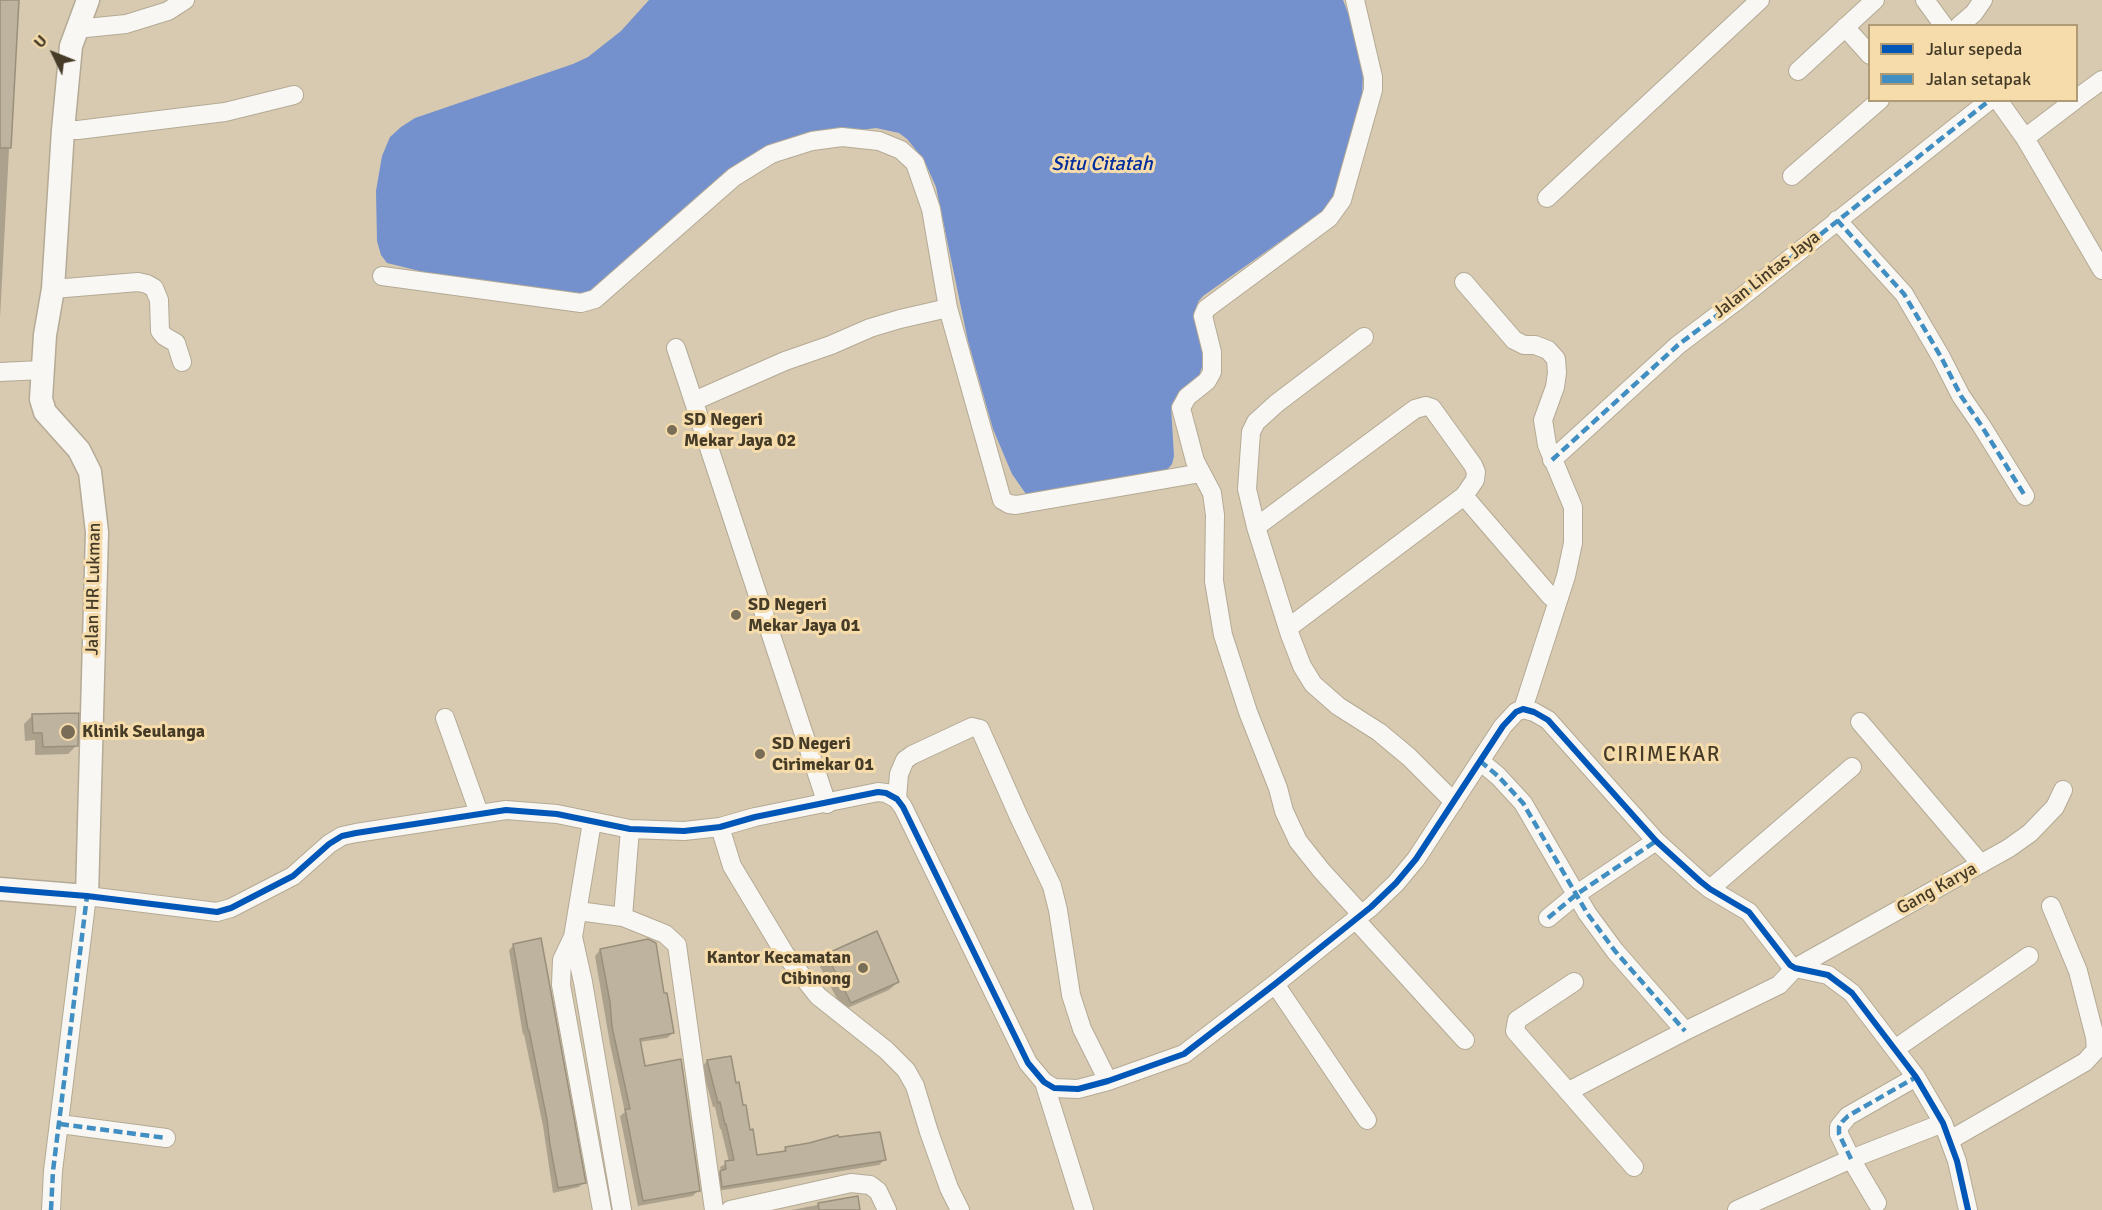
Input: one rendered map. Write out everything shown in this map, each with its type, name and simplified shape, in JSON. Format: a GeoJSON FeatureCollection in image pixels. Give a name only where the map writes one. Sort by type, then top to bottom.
{"type":"FeatureCollection","features":[{"type":"Feature","properties":{"kind":"street","name":"Jalan HR Lukman"},"geometry":{"type":"LineString","coordinates":[[87,896],[97,532],[90,472],[79,450],[41,406],[45,335],[53,289],[71,46],[88,0]]}},
{"type":"Feature","properties":{"kind":"street"},"geometry":{"type":"LineString","coordinates":[[76,29],[126,24],[168,11],[185,0]]}},
{"type":"Feature","properties":{"kind":"street"},"geometry":{"type":"LineString","coordinates":[[1355,0],[1373,77],[1373,90],[1342,200],[1329,218],[1206,309],[1203,316],[1212,352],[1212,372],[1207,381],[1187,397],[1181,408],[1195,461],[1212,493],[1214,503],[1214,581],[1223,635],[1248,712],[1278,788],[1284,811],[1298,841],[1358,917],[1465,1040]]}},
{"type":"Feature","properties":{"kind":"street"},"geometry":{"type":"LineString","coordinates":[[1547,198],[1760,0]]}},
{"type":"Feature","properties":{"kind":"street"},"geometry":{"type":"LineString","coordinates":[[1798,71],[1875,0]]}},
{"type":"Feature","properties":{"kind":"street"},"geometry":{"type":"LineString","coordinates":[[1925,0],[1943,24]]}},
{"type":"Feature","properties":{"kind":"street"},"geometry":{"type":"LineString","coordinates":[[1962,24],[1974,14],[1983,0]]}},
{"type":"Feature","properties":{"kind":"street"},"geometry":{"type":"LineString","coordinates":[[1845,27],[1868,54]]}},
{"type":"Feature","properties":{"kind":"street"},"geometry":{"type":"LineString","coordinates":[[2078,98],[2102,80]]}},
{"type":"Feature","properties":{"kind":"street"},"geometry":{"type":"LineString","coordinates":[[63,130],[225,112],[294,95]]}},
{"type":"Feature","properties":{"kind":"street"},"geometry":{"type":"LineString","coordinates":[[1792,176],[1878,102]]}},
{"type":"Feature","properties":{"kind":"street","name":"Jalan Lintas Jaya"},"geometry":{"type":"LineString","coordinates":[[1552,460],[1678,345],[1987,102]]}},
{"type":"Feature","properties":{"kind":"street"},"geometry":{"type":"LineString","coordinates":[[1999,102],[2025,138],[2101,265]]}},
{"type":"Feature","properties":{"kind":"street"},"geometry":{"type":"LineString","coordinates":[[2025,138],[2073,102]]}},
{"type":"Feature","properties":{"kind":"street"},"geometry":{"type":"LineString","coordinates":[[382,276],[581,303],[595,298],[750,165],[771,154],[801,144],[842,137],[859,137],[879,141],[895,147],[915,163],[931,209],[948,308],[1002,500],[1016,505],[1201,473]]}},
{"type":"Feature","properties":{"kind":"street"},"geometry":{"type":"LineString","coordinates":[[1837,220],[1904,294],[1941,357],[1953,384],[2025,496]]}},
{"type":"Feature","properties":{"kind":"street"},"geometry":{"type":"LineString","coordinates":[[53,289],[138,282],[147,284],[154,288],[159,300],[160,331],[176,343],[182,362]]}},
{"type":"Feature","properties":{"kind":"street"},"geometry":{"type":"LineString","coordinates":[[1464,282],[1514,340],[1524,345],[1535,345],[1548,350],[1556,359],[1555,387],[1543,420],[1546,445],[1570,495],[1573,507],[1573,543],[1566,576],[1523,709]]}},
{"type":"Feature","properties":{"kind":"street"},"geometry":{"type":"LineString","coordinates":[[694,401],[785,361],[870,328],[948,308]]}},
{"type":"Feature","properties":{"kind":"street"},"geometry":{"type":"LineString","coordinates":[[1364,337],[1277,403],[1253,426],[1247,489],[1256,527],[1288,628],[1302,666],[1313,684],[1338,706],[1379,732],[1409,757],[1454,802]]}},
{"type":"Feature","properties":{"kind":"street"},"geometry":{"type":"LineString","coordinates":[[676,348],[827,804]]}},
{"type":"Feature","properties":{"kind":"street"},"geometry":{"type":"LineString","coordinates":[[0,372],[42,370]]}},
{"type":"Feature","properties":{"kind":"street"},"geometry":{"type":"LineString","coordinates":[[1256,527],[1415,409],[1423,406],[1432,408],[1476,472],[1475,480],[1464,496],[1288,628]]}},
{"type":"Feature","properties":{"kind":"street"},"geometry":{"type":"LineString","coordinates":[[1464,496],[1551,597]]}},
{"type":"Feature","properties":{"kind":"street"},"geometry":{"type":"LineString","coordinates":[[0,889],[87,896],[217,912],[231,908],[293,876],[315,854],[342,836],[506,810],[557,814],[639,829],[684,831],[720,827],[755,817],[886,792],[897,799],[903,807],[1028,1063],[1044,1082],[1054,1088],[1069,1090],[1108,1081],[1184,1053],[1358,917],[1396,884],[1416,860],[1503,726],[1516,712],[1523,709],[1539,714],[1562,734],[1656,840],[1710,889],[1749,912],[1782,957],[1795,968],[1823,973],[1846,987],[1866,1009],[1916,1077],[1947,1131],[1958,1161],[1968,1210]]}},
{"type":"Feature","properties":{"kind":"street"},"geometry":{"type":"LineString","coordinates":[[445,718],[479,813]]}},
{"type":"Feature","properties":{"kind":"street"},"geometry":{"type":"LineString","coordinates":[[1860,722],[1981,864]]}},
{"type":"Feature","properties":{"kind":"street"},"geometry":{"type":"LineString","coordinates":[[897,799],[898,774],[905,760],[972,727],[980,729],[1052,886],[1071,995],[1082,1029],[1108,1081]]}},
{"type":"Feature","properties":{"kind":"street"},"geometry":{"type":"LineString","coordinates":[[1480,761],[1498,776],[1522,803],[1576,894],[1608,942],[1685,1031]]}},
{"type":"Feature","properties":{"kind":"street"},"geometry":{"type":"LineString","coordinates":[[1710,889],[1852,766]]}},
{"type":"Feature","properties":{"kind":"street","name":"Gang Karya"},"geometry":{"type":"LineString","coordinates":[[1569,1091],[1779,985],[1795,968],[1981,864],[2030,833],[2055,807],[2063,790]]}},
{"type":"Feature","properties":{"kind":"street"},"geometry":{"type":"LineString","coordinates":[[592,822],[573,938],[562,960],[561,985],[602,1210]]}},
{"type":"Feature","properties":{"kind":"street"},"geometry":{"type":"LineString","coordinates":[[720,827],[732,866],[785,954],[818,996],[886,1050],[906,1070],[915,1086],[945,1177],[960,1210]]}},
{"type":"Feature","properties":{"kind":"street"},"geometry":{"type":"LineString","coordinates":[[623,917],[639,829]]}},
{"type":"Feature","properties":{"kind":"street"},"geometry":{"type":"LineString","coordinates":[[1548,918],[1576,894],[1656,840]]}},
{"type":"Feature","properties":{"kind":"street"},"geometry":{"type":"LineString","coordinates":[[51,1210],[53,1171],[87,896]]}},
{"type":"Feature","properties":{"kind":"street"},"geometry":{"type":"LineString","coordinates":[[1737,1210],[1851,1159],[1947,1131],[2085,1062],[2096,1050],[2096,1037],[2078,971],[2051,906]]}},
{"type":"Feature","properties":{"kind":"street"},"geometry":{"type":"LineString","coordinates":[[578,911],[623,917],[665,934],[677,945],[714,1210]]}},
{"type":"Feature","properties":{"kind":"street"},"geometry":{"type":"LineString","coordinates":[[573,938],[583,982],[622,1210]]}},
{"type":"Feature","properties":{"kind":"street"},"geometry":{"type":"LineString","coordinates":[[1894,1049],[2029,956]]}},
{"type":"Feature","properties":{"kind":"street"},"geometry":{"type":"LineString","coordinates":[[1574,982],[1517,1020],[1514,1027],[1520,1037],[1634,1167]]}},
{"type":"Feature","properties":{"kind":"street"},"geometry":{"type":"LineString","coordinates":[[1275,984],[1367,1120]]}},
{"type":"Feature","properties":{"kind":"street"},"geometry":{"type":"LineString","coordinates":[[1877,1203],[1851,1159],[1839,1134],[1839,1127],[1848,1116],[1916,1077]]}},
{"type":"Feature","properties":{"kind":"street"},"geometry":{"type":"LineString","coordinates":[[1044,1082],[1084,1210]]}},
{"type":"Feature","properties":{"kind":"street"},"geometry":{"type":"LineString","coordinates":[[60,1124],[166,1138]]}},
{"type":"Feature","properties":{"kind":"street"},"geometry":{"type":"LineString","coordinates":[[730,1210],[851,1182],[870,1185],[878,1191],[887,1210]]}},
{"type":"Feature","properties":{"kind":"water","name":"Situ Citatah"},"geometry":{"type":"Polygon","coordinates":[[[649,0],[1343,0],[1363,70],[1362,101],[1333,200],[1325,210],[1203,296],[1198,302],[1195,320],[1205,358],[1199,376],[1179,392],[1171,406],[1174,456],[1172,464],[1167,470],[1034,498],[1026,494],[1012,474],[993,429],[968,341],[936,187],[924,160],[899,133],[876,128],[801,138],[585,297],[452,279],[387,263],[381,255],[377,241],[376,191],[382,156],[390,137],[415,118],[588,57],[621,31],[649,0]]]}},
{"type":"Feature","properties":{"kind":"building"},"geometry":{"type":"Polygon","coordinates":[[[0,0],[19,0],[11,148],[0,148],[0,0]]]}},
{"type":"Feature","properties":{"kind":"building"},"geometry":{"type":"Polygon","coordinates":[[[79,713],[78,746],[43,747],[42,733],[33,733],[32,714],[79,713]]]}},
{"type":"Feature","properties":{"kind":"building","name":"Kantor Kecamatan Cibinong"},"geometry":{"type":"Polygon","coordinates":[[[877,931],[899,982],[851,1003],[826,954],[877,931]]]}},
{"type":"Feature","properties":{"kind":"building"},"geometry":{"type":"Polygon","coordinates":[[[541,938],[586,1183],[558,1188],[513,944],[541,938]]]}},
{"type":"Feature","properties":{"kind":"building"},"geometry":{"type":"Polygon","coordinates":[[[648,939],[656,943],[664,993],[667,993],[674,1033],[640,1039],[645,1066],[681,1059],[700,1191],[643,1201],[625,1109],[630,1109],[612,1027],[610,1002],[600,949],[648,939]]]}},
{"type":"Feature","properties":{"kind":"building"},"geometry":{"type":"Polygon","coordinates":[[[731,1056],[736,1083],[739,1082],[743,1105],[746,1105],[750,1130],[753,1129],[757,1155],[786,1151],[785,1147],[838,1135],[839,1137],[880,1132],[886,1160],[722,1187],[720,1171],[726,1169],[725,1161],[734,1160],[707,1060],[731,1056]]]}},
{"type":"Feature","properties":{"kind":"building"},"geometry":{"type":"Polygon","coordinates":[[[858,1196],[860,1210],[819,1210],[818,1203],[858,1196]]]}},
{"type":"Feature","properties":{"kind":"marked path"},"geometry":{"type":"LineString","coordinates":[[1552,460],[1678,345],[1987,102]]}},
{"type":"Feature","properties":{"kind":"marked path"},"geometry":{"type":"LineString","coordinates":[[1837,220],[1904,294],[1961,396],[2025,496]]}},
{"type":"Feature","properties":{"kind":"marked path"},"geometry":{"type":"LineString","coordinates":[[1480,761],[1498,776],[1523,803],[1587,913],[1615,951],[1685,1031]]}},
{"type":"Feature","properties":{"kind":"marked path"},"geometry":{"type":"LineString","coordinates":[[1548,918],[1577,894],[1656,841]]}},
{"type":"Feature","properties":{"kind":"marked path"},"geometry":{"type":"LineString","coordinates":[[51,1210],[53,1171],[87,896]]}},
{"type":"Feature","properties":{"kind":"marked path"},"geometry":{"type":"LineString","coordinates":[[1851,1159],[1839,1134],[1842,1122],[1848,1116],[1916,1077]]}},
{"type":"Feature","properties":{"kind":"marked path"},"geometry":{"type":"LineString","coordinates":[[60,1124],[166,1138]]}},
{"type":"Feature","properties":{"kind":"cycle path"},"geometry":{"type":"LineString","coordinates":[[0,889],[87,896],[217,912],[231,908],[293,876],[329,844],[342,836],[356,833],[506,810],[557,814],[630,829],[684,831],[720,827],[755,817],[878,792],[886,793],[897,799],[903,807],[1028,1063],[1044,1082],[1054,1088],[1078,1089],[1108,1081],[1184,1054],[1371,907],[1396,883],[1416,859],[1503,726],[1516,712],[1523,709],[1548,720],[1656,841],[1700,881],[1749,912],[1790,965],[1828,975],[1852,993],[1916,1077],[1943,1123],[1957,1161],[1968,1210]]}},
{"type":"Feature","properties":{"kind":"place","name":"SD Negeri Mekar Jaya 02"},"geometry":{"type":"Point","coordinates":[672,430]}},
{"type":"Feature","properties":{"kind":"place","name":"SD Negeri Mekar Jaya 01"},"geometry":{"type":"Point","coordinates":[736,615]}},
{"type":"Feature","properties":{"kind":"place","name":"Klinik Seulanga"},"geometry":{"type":"Point","coordinates":[68,732]}},
{"type":"Feature","properties":{"kind":"place","name":"SD Negeri Cirimekar 01"},"geometry":{"type":"Point","coordinates":[760,754]}},
{"type":"Feature","properties":{"kind":"place","name":"Kantor Kecamatan Cibinong"},"geometry":{"type":"Point","coordinates":[863,968]}},
{"type":"Feature","properties":{"kind":"district","name":"CIRIMEKAR"},"geometry":{"type":"Point","coordinates":[1662,755]}}]}
